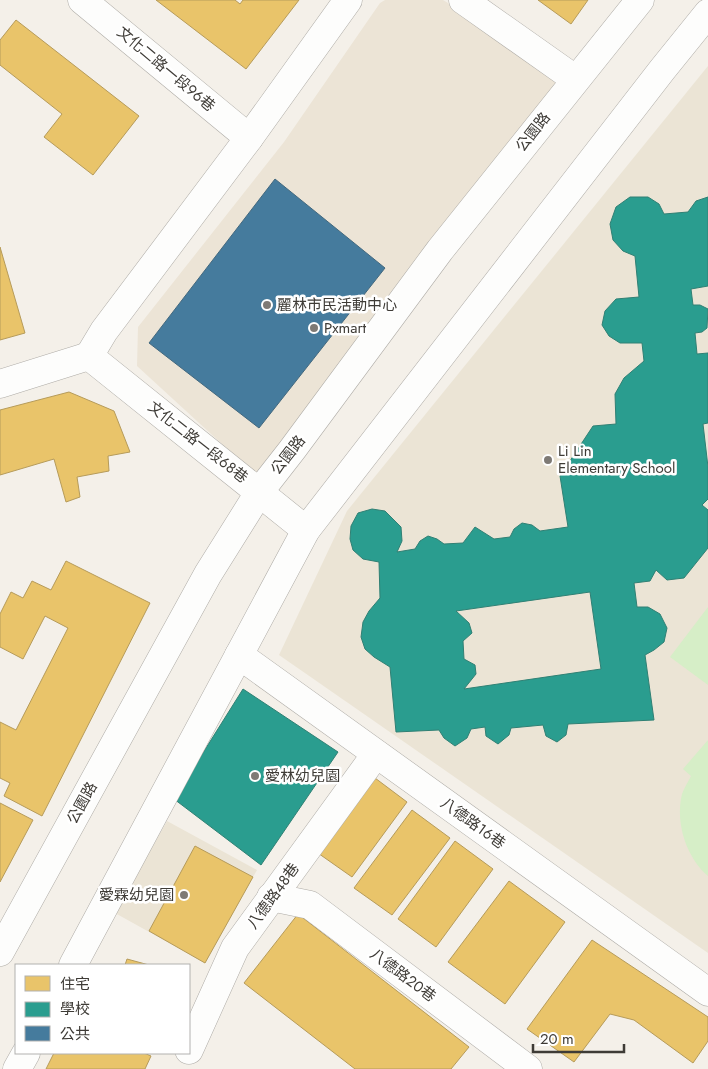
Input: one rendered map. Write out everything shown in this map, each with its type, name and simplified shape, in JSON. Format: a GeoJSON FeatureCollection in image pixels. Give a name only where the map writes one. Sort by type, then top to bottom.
{"type":"FeatureCollection","features":[{"type":"Feature","properties":{"kind":"street","name":"文化二路一段96巷"},"geometry":{"type":"LineString","coordinates":[[82,0],[250,138]]}},
{"type":"Feature","properties":{"kind":"street"},"geometry":{"type":"LineString","coordinates":[[0,384],[89,356],[104,331],[250,138],[348,0]]}},
{"type":"Feature","properties":{"kind":"street"},"geometry":{"type":"LineString","coordinates":[[463,0],[575,79]]}},
{"type":"Feature","properties":{"kind":"street","name":"公園路"},"geometry":{"type":"LineString","coordinates":[[0,952],[208,574],[260,491],[440,250],[640,0]]}},
{"type":"Feature","properties":{"kind":"street"},"geometry":{"type":"LineString","coordinates":[[74,964],[306,530],[662,70],[706,18]]}},
{"type":"Feature","properties":{"kind":"street","name":"文化二路一段68巷"},"geometry":{"type":"LineString","coordinates":[[89,356],[260,491],[306,530]]}},
{"type":"Feature","properties":{"kind":"street","name":"八德路16巷"},"geometry":{"type":"LineString","coordinates":[[239,655],[708,992]]}},
{"type":"Feature","properties":{"kind":"street","name":"八德路48巷"},"geometry":{"type":"LineString","coordinates":[[190,1047],[235,948],[376,754]]}},
{"type":"Feature","properties":{"kind":"street","name":"八德路20巷"},"geometry":{"type":"LineString","coordinates":[[271,897],[310,906],[528,1069]]}},
{"type":"Feature","properties":{"kind":"street"},"geometry":{"type":"LineString","coordinates":[[18,1069],[26,1054]]}},
{"type":"Feature","properties":{"kind":"street","name":"八德路48巷"},"geometry":{"type":"LineString","coordinates":[[180,1069],[187,1054]]}},
{"type":"Feature","properties":{"kind":"shaded area"},"geometry":{"type":"Polygon","coordinates":[[[385,0],[443,0],[567,75],[258,477],[137,366],[138,327],[284,142],[380,3],[385,0]]]}},
{"type":"Feature","properties":{"kind":"shaded area","name":"Li Lin Elementary School"},"geometry":{"type":"Polygon","coordinates":[[[708,66],[708,953],[279,655],[347,511],[708,66]]]}},
{"type":"Feature","properties":{"kind":"shaded area","name":"愛霖幼兒園"},"geometry":{"type":"Polygon","coordinates":[[[167,821],[257,870],[205,963],[115,913],[167,821]]]}},
{"type":"Feature","properties":{"kind":"green space"},"geometry":{"type":"Polygon","coordinates":[[[708,607],[708,685],[670,657],[708,607]]]}},
{"type":"Feature","properties":{"kind":"green space"},"geometry":{"type":"Polygon","coordinates":[[[708,740],[708,876],[700,868],[688,849],[681,827],[680,805],[682,794],[691,776],[683,769],[708,740]]]}},
{"type":"Feature","properties":{"kind":"building: 住宅"},"geometry":{"type":"Polygon","coordinates":[[[156,0],[235,0],[240,4],[243,0],[299,0],[246,69],[156,0]]]}},
{"type":"Feature","properties":{"kind":"building: 住宅"},"geometry":{"type":"Polygon","coordinates":[[[538,0],[588,0],[571,24],[538,0]]]}},
{"type":"Feature","properties":{"kind":"building: 住宅"},"geometry":{"type":"Polygon","coordinates":[[[16,20],[139,116],[93,175],[44,137],[62,114],[0,65],[0,40],[16,20]]]}},
{"type":"Feature","properties":{"kind":"building: 住宅"},"geometry":{"type":"Polygon","coordinates":[[[0,247],[25,333],[0,340],[0,247]]]}},
{"type":"Feature","properties":{"kind":"building: 住宅"},"geometry":{"type":"Polygon","coordinates":[[[69,392],[114,411],[130,452],[108,456],[109,471],[77,477],[80,497],[66,502],[54,459],[0,475],[0,410],[69,392]]]}},
{"type":"Feature","properties":{"kind":"building: 住宅"},"geometry":{"type":"Polygon","coordinates":[[[66,561],[150,603],[42,816],[4,796],[10,783],[0,778],[0,722],[16,730],[68,628],[45,616],[23,659],[0,647],[0,614],[11,592],[23,598],[32,581],[51,590],[66,561]]]}},
{"type":"Feature","properties":{"kind":"building: 住宅"},"geometry":{"type":"Polygon","coordinates":[[[371,775],[407,802],[352,877],[315,851],[371,775]]]}},
{"type":"Feature","properties":{"kind":"building: 住宅"},"geometry":{"type":"Polygon","coordinates":[[[0,803],[33,820],[0,882],[0,803]]]}},
{"type":"Feature","properties":{"kind":"building: 住宅"},"geometry":{"type":"Polygon","coordinates":[[[412,810],[450,838],[392,915],[354,888],[412,810]]]}},
{"type":"Feature","properties":{"kind":"building: 住宅"},"geometry":{"type":"Polygon","coordinates":[[[455,841],[493,869],[436,947],[398,919],[455,841]]]}},
{"type":"Feature","properties":{"kind":"building: 住宅"},"geometry":{"type":"Polygon","coordinates":[[[195,846],[253,877],[205,963],[149,931],[195,846]]]}},
{"type":"Feature","properties":{"kind":"building: 住宅"},"geometry":{"type":"Polygon","coordinates":[[[509,881],[565,922],[505,1004],[448,962],[509,881]]]}},
{"type":"Feature","properties":{"kind":"building: 住宅"},"geometry":{"type":"Polygon","coordinates":[[[298,914],[469,1047],[451,1069],[355,1069],[244,983],[298,914]]]}},
{"type":"Feature","properties":{"kind":"building: 住宅"},"geometry":{"type":"Polygon","coordinates":[[[592,940],[708,1017],[708,1041],[693,1063],[634,1020],[610,1014],[574,1062],[527,1029],[592,940]]]}},
{"type":"Feature","properties":{"kind":"building: 住宅"},"geometry":{"type":"Polygon","coordinates":[[[127,959],[145,964],[125,964],[127,959]]]}},
{"type":"Feature","properties":{"kind":"building: 住宅"},"geometry":{"type":"Polygon","coordinates":[[[54,1054],[146,1054],[151,1056],[145,1069],[46,1069],[54,1054]]]}},
{"type":"Feature","properties":{"kind":"building: 學校"},"geometry":{"type":"Polygon","coordinates":[[[630,197],[648,197],[659,204],[664,214],[688,212],[696,201],[708,197],[708,286],[691,289],[693,305],[700,305],[708,309],[707,328],[702,332],[695,333],[697,354],[708,353],[708,423],[703,424],[708,467],[708,499],[702,505],[708,510],[708,548],[684,578],[667,580],[656,570],[650,581],[634,583],[637,607],[648,607],[660,614],[667,628],[664,642],[645,655],[654,720],[568,724],[566,735],[557,742],[546,736],[543,725],[511,728],[509,735],[498,744],[486,736],[485,727],[471,729],[467,738],[455,746],[444,738],[439,730],[396,732],[390,667],[365,649],[361,637],[363,622],[380,598],[379,562],[363,559],[353,550],[350,539],[351,526],[358,513],[372,509],[385,511],[401,527],[402,541],[397,552],[415,549],[420,541],[428,536],[444,544],[463,543],[475,527],[494,539],[510,537],[514,529],[522,523],[532,525],[540,531],[568,527],[560,476],[593,426],[616,424],[615,394],[624,378],[644,361],[642,343],[620,343],[609,336],[602,325],[605,311],[616,299],[639,297],[635,256],[623,251],[613,240],[610,224],[616,207],[630,197]],[[590,592],[456,611],[469,623],[472,633],[463,641],[464,659],[475,665],[476,674],[464,689],[601,669],[590,592]]]}},
{"type":"Feature","properties":{"kind":"building: 學校","name":"愛林幼兒園"},"geometry":{"type":"Polygon","coordinates":[[[243,689],[338,752],[261,865],[174,799],[243,689]]]}},
{"type":"Feature","properties":{"kind":"building: 公共","name":"麗林市民活動中心"},"geometry":{"type":"Polygon","coordinates":[[[275,179],[385,268],[259,428],[149,343],[275,179]]]}},
{"type":"Feature","properties":{"kind":"place","name":"麗林市民活動中心"},"geometry":{"type":"Point","coordinates":[267,305]}},
{"type":"Feature","properties":{"kind":"place","name":"Pxmart"},"geometry":{"type":"Point","coordinates":[314,328]}},
{"type":"Feature","properties":{"kind":"place","name":"Li Lin Elementary School"},"geometry":{"type":"Point","coordinates":[548,460]}},
{"type":"Feature","properties":{"kind":"place","name":"愛林幼兒園"},"geometry":{"type":"Point","coordinates":[255,776]}},
{"type":"Feature","properties":{"kind":"place","name":"愛霖幼兒園"},"geometry":{"type":"Point","coordinates":[184,895]}}]}
